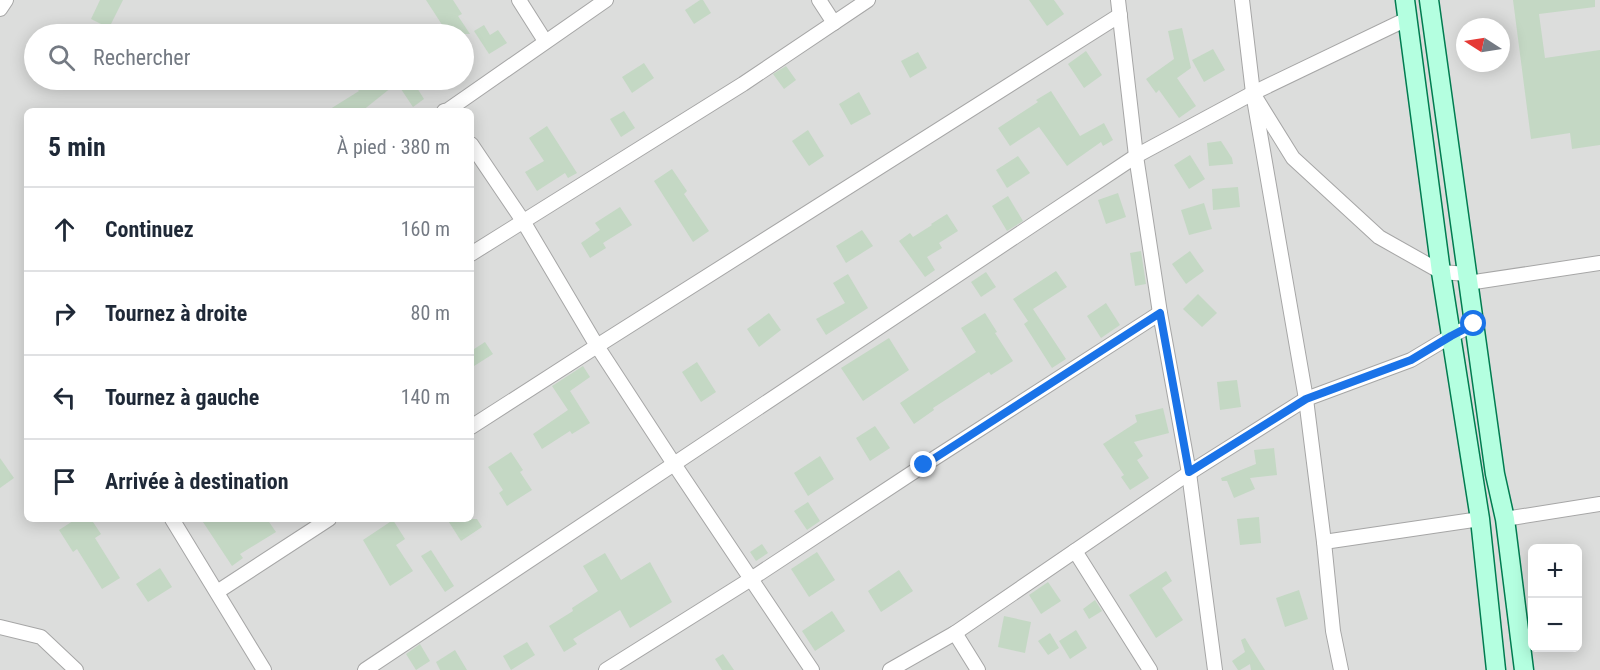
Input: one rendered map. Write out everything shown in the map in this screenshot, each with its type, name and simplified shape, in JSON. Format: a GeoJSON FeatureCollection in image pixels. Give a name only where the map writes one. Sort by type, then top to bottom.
{"type":"FeatureCollection","features":[{"type":"Feature","properties":{"kind":"main road"},"geometry":{"type":"LineString","coordinates":[[1405,0],[1441,272],[1480,519],[1496,670]]}},
{"type":"Feature","properties":{"kind":"main road"},"geometry":{"type":"LineString","coordinates":[[1429,0],[1495,474],[1505,519],[1524,670]]}},
{"type":"Feature","properties":{"kind":"street"},"geometry":{"type":"LineString","coordinates":[[0,9],[6,0]]}},
{"type":"Feature","properties":{"kind":"street"},"geometry":{"type":"LineString","coordinates":[[519,0],[545,41]]}},
{"type":"Feature","properties":{"kind":"street"},"geometry":{"type":"LineString","coordinates":[[451,108],[606,0]]}},
{"type":"Feature","properties":{"kind":"street"},"geometry":{"type":"LineString","coordinates":[[819,0],[834,23]]}},
{"type":"Feature","properties":{"kind":"street"},"geometry":{"type":"LineString","coordinates":[[474,252],[743,84],[868,0]]}},
{"type":"Feature","properties":{"kind":"street"},"geometry":{"type":"LineString","coordinates":[[1118,0],[1136,156],[1160,313],[1189,472],[1215,670]]}},
{"type":"Feature","properties":{"kind":"street"},"geometry":{"type":"LineString","coordinates":[[1242,0],[1253,93],[1306,399],[1333,631],[1341,670]]}},
{"type":"Feature","properties":{"kind":"street"},"geometry":{"type":"LineString","coordinates":[[474,425],[1120,15]]}},
{"type":"Feature","properties":{"kind":"street"},"geometry":{"type":"LineString","coordinates":[[364,670],[1136,156],[1253,93],[1407,20]]}},
{"type":"Feature","properties":{"kind":"street"},"geometry":{"type":"LineString","coordinates":[[1253,93],[1293,159],[1379,237],[1441,272],[1468,279],[1600,262]]}},
{"type":"Feature","properties":{"kind":"street"},"geometry":{"type":"LineString","coordinates":[[474,148],[523,221],[597,346],[812,670]]}},
{"type":"Feature","properties":{"kind":"street"},"geometry":{"type":"LineString","coordinates":[[606,670],[751,579],[1160,313]]}},
{"type":"Feature","properties":{"kind":"street"},"geometry":{"type":"LineString","coordinates":[[890,670],[955,633],[1189,472],[1306,399],[1411,360],[1474,324]]}},
{"type":"Feature","properties":{"kind":"street"},"geometry":{"type":"LineString","coordinates":[[1505,519],[1600,504]]}},
{"type":"Feature","properties":{"kind":"street"},"geometry":{"type":"LineString","coordinates":[[1324,542],[1480,519]]}},
{"type":"Feature","properties":{"kind":"street"},"geometry":{"type":"LineString","coordinates":[[174,522],[264,670]]}},
{"type":"Feature","properties":{"kind":"street"},"geometry":{"type":"LineString","coordinates":[[217,592],[324,522]]}},
{"type":"Feature","properties":{"kind":"street"},"geometry":{"type":"LineString","coordinates":[[1074,551],[1150,670]]}},
{"type":"Feature","properties":{"kind":"street"},"geometry":{"type":"LineString","coordinates":[[0,627],[41,637],[76,670]]}},
{"type":"Feature","properties":{"kind":"street"},"geometry":{"type":"LineString","coordinates":[[955,633],[978,670]]}},
{"type":"Feature","properties":{"kind":"shaded area"},"geometry":{"type":"Polygon","coordinates":[[[0,0],[1600,0],[1600,670],[0,670],[0,0]]]}},
{"type":"Feature","properties":{"kind":"building"},"geometry":{"type":"Polygon","coordinates":[[[100,0],[123,0],[111,24],[101,24],[91,19],[100,0]]]}},
{"type":"Feature","properties":{"kind":"building"},"geometry":{"type":"Polygon","coordinates":[[[426,0],[453,0],[462,14],[458,16],[463,24],[442,24],[426,0]]]}},
{"type":"Feature","properties":{"kind":"building"},"geometry":{"type":"Polygon","coordinates":[[[703,0],[711,13],[694,24],[685,10],[703,0]]]}},
{"type":"Feature","properties":{"kind":"building"},"geometry":{"type":"Polygon","coordinates":[[[1029,0],[1054,0],[1064,14],[1047,26],[1029,0]]]}},
{"type":"Feature","properties":{"kind":"building"},"geometry":{"type":"Polygon","coordinates":[[[1513,0],[1595,0],[1595,7],[1539,14],[1545,58],[1600,50],[1600,145],[1572,149],[1570,133],[1531,139],[1513,0]]]}},
{"type":"Feature","properties":{"kind":"building"},"geometry":{"type":"Polygon","coordinates":[[[484,25],[490,35],[498,30],[507,43],[489,54],[474,31],[484,25]]]}},
{"type":"Feature","properties":{"kind":"building"},"geometry":{"type":"Polygon","coordinates":[[[1182,28],[1191,68],[1177,78],[1196,106],[1179,118],[1159,90],[1156,93],[1146,79],[1174,59],[1168,31],[1182,28]]]}},
{"type":"Feature","properties":{"kind":"building"},"geometry":{"type":"Polygon","coordinates":[[[1213,49],[1225,70],[1204,82],[1192,60],[1213,49]]]}},
{"type":"Feature","properties":{"kind":"building"},"geometry":{"type":"Polygon","coordinates":[[[1086,51],[1102,75],[1084,88],[1068,64],[1086,51]]]}},
{"type":"Feature","properties":{"kind":"building"},"geometry":{"type":"Polygon","coordinates":[[[918,52],[927,68],[910,78],[901,61],[918,52]]]}},
{"type":"Feature","properties":{"kind":"building"},"geometry":{"type":"Polygon","coordinates":[[[644,63],[654,78],[632,93],[622,77],[644,63]]]}},
{"type":"Feature","properties":{"kind":"building"},"geometry":{"type":"Polygon","coordinates":[[[786,66],[796,80],[784,89],[773,74],[786,66]]]}},
{"type":"Feature","properties":{"kind":"building"},"geometry":{"type":"Polygon","coordinates":[[[388,90],[366,108],[332,108],[359,91],[388,90]]]}},
{"type":"Feature","properties":{"kind":"building"},"geometry":{"type":"Polygon","coordinates":[[[402,90],[418,90],[424,99],[413,107],[402,90]]]}},
{"type":"Feature","properties":{"kind":"building"},"geometry":{"type":"Polygon","coordinates":[[[1051,91],[1080,136],[1104,123],[1113,140],[1103,146],[1101,142],[1067,166],[1039,127],[1010,146],[998,128],[1051,91]]]}},
{"type":"Feature","properties":{"kind":"building"},"geometry":{"type":"Polygon","coordinates":[[[859,92],[871,114],[851,125],[839,104],[859,92]]]}},
{"type":"Feature","properties":{"kind":"building"},"geometry":{"type":"Polygon","coordinates":[[[624,111],[635,128],[621,137],[610,119],[624,111]]]}},
{"type":"Feature","properties":{"kind":"building"},"geometry":{"type":"Polygon","coordinates":[[[547,126],[577,173],[568,178],[565,173],[537,191],[525,172],[544,161],[529,138],[547,126]]]}},
{"type":"Feature","properties":{"kind":"building"},"geometry":{"type":"Polygon","coordinates":[[[808,130],[824,156],[809,166],[792,141],[808,130]]]}},
{"type":"Feature","properties":{"kind":"building"},"geometry":{"type":"Polygon","coordinates":[[[1221,141],[1232,158],[1233,164],[1209,166],[1207,143],[1221,141]]]}},
{"type":"Feature","properties":{"kind":"building"},"geometry":{"type":"Polygon","coordinates":[[[1190,155],[1205,179],[1189,189],[1174,165],[1190,155]]]}},
{"type":"Feature","properties":{"kind":"building"},"geometry":{"type":"Polygon","coordinates":[[[1018,156],[1030,173],[1007,188],[996,170],[1018,156]]]}},
{"type":"Feature","properties":{"kind":"building"},"geometry":{"type":"Polygon","coordinates":[[[672,169],[687,191],[684,194],[709,231],[693,242],[654,181],[672,169]]]}},
{"type":"Feature","properties":{"kind":"building"},"geometry":{"type":"Polygon","coordinates":[[[1238,187],[1240,207],[1213,210],[1212,189],[1238,187]]]}},
{"type":"Feature","properties":{"kind":"building"},"geometry":{"type":"Polygon","coordinates":[[[1118,193],[1126,217],[1106,224],[1098,200],[1118,193]]]}},
{"type":"Feature","properties":{"kind":"building"},"geometry":{"type":"Polygon","coordinates":[[[1008,196],[1023,221],[1007,231],[992,206],[1008,196]]]}},
{"type":"Feature","properties":{"kind":"building"},"geometry":{"type":"Polygon","coordinates":[[[1204,203],[1212,229],[1189,235],[1181,210],[1204,203]]]}},
{"type":"Feature","properties":{"kind":"building"},"geometry":{"type":"Polygon","coordinates":[[[620,207],[632,225],[603,243],[606,248],[590,258],[581,243],[600,230],[595,223],[620,207]]]}},
{"type":"Feature","properties":{"kind":"building"},"geometry":{"type":"Polygon","coordinates":[[[947,214],[958,231],[939,243],[942,248],[927,257],[935,270],[925,277],[899,241],[910,233],[913,237],[947,214]]]}},
{"type":"Feature","properties":{"kind":"building"},"geometry":{"type":"Polygon","coordinates":[[[862,230],[873,246],[846,263],[836,246],[862,230]]]}},
{"type":"Feature","properties":{"kind":"building"},"geometry":{"type":"Polygon","coordinates":[[[1141,251],[1146,284],[1135,286],[1130,253],[1141,251]]]}},
{"type":"Feature","properties":{"kind":"building"},"geometry":{"type":"Polygon","coordinates":[[[1190,251],[1204,271],[1186,284],[1172,264],[1190,251]]]}},
{"type":"Feature","properties":{"kind":"building"},"geometry":{"type":"Polygon","coordinates":[[[1056,271],[1067,287],[1033,309],[1066,359],[1052,368],[1024,324],[1028,321],[1013,299],[1056,271]]]}},
{"type":"Feature","properties":{"kind":"building"},"geometry":{"type":"Polygon","coordinates":[[[986,272],[996,287],[981,297],[971,282],[986,272]]]}},
{"type":"Feature","properties":{"kind":"building"},"geometry":{"type":"Polygon","coordinates":[[[848,274],[868,308],[826,335],[816,319],[845,303],[833,283],[848,274]]]}},
{"type":"Feature","properties":{"kind":"building"},"geometry":{"type":"Polygon","coordinates":[[[1198,294],[1217,313],[1202,327],[1183,309],[1198,294]]]}},
{"type":"Feature","properties":{"kind":"building"},"geometry":{"type":"Polygon","coordinates":[[[1106,303],[1120,325],[1101,338],[1087,316],[1106,303]]]}},
{"type":"Feature","properties":{"kind":"building"},"geometry":{"type":"Polygon","coordinates":[[[769,313],[781,330],[759,347],[747,329],[769,313]]]}},
{"type":"Feature","properties":{"kind":"building"},"geometry":{"type":"Polygon","coordinates":[[[985,313],[1013,361],[991,375],[989,372],[933,408],[934,410],[914,424],[900,403],[976,352],[961,328],[985,313]]]}},
{"type":"Feature","properties":{"kind":"building"},"geometry":{"type":"Polygon","coordinates":[[[889,338],[909,370],[863,401],[841,368],[889,338]]]}},
{"type":"Feature","properties":{"kind":"building"},"geometry":{"type":"Polygon","coordinates":[[[485,342],[493,354],[474,366],[474,349],[485,342]]]}},
{"type":"Feature","properties":{"kind":"building"},"geometry":{"type":"Polygon","coordinates":[[[697,362],[716,392],[701,402],[682,372],[697,362]]]}},
{"type":"Feature","properties":{"kind":"building"},"geometry":{"type":"Polygon","coordinates":[[[583,366],[590,377],[570,391],[590,423],[572,434],[570,431],[542,449],[533,434],[568,410],[552,386],[583,366]]]}},
{"type":"Feature","properties":{"kind":"building"},"geometry":{"type":"Polygon","coordinates":[[[1237,380],[1241,407],[1220,410],[1217,382],[1237,380]]]}},
{"type":"Feature","properties":{"kind":"building"},"geometry":{"type":"Polygon","coordinates":[[[1163,408],[1169,433],[1134,442],[1143,456],[1137,460],[1149,478],[1130,490],[1121,477],[1124,475],[1103,444],[1137,422],[1135,415],[1163,408]]]}},
{"type":"Feature","properties":{"kind":"building"},"geometry":{"type":"Polygon","coordinates":[[[875,426],[890,448],[870,461],[856,438],[875,426]]]}},
{"type":"Feature","properties":{"kind":"building"},"geometry":{"type":"Polygon","coordinates":[[[1274,448],[1277,475],[1250,478],[1255,489],[1234,498],[1227,481],[1222,481],[1221,478],[1256,464],[1254,450],[1274,448]]]}},
{"type":"Feature","properties":{"kind":"building"},"geometry":{"type":"Polygon","coordinates":[[[511,452],[532,490],[507,506],[499,493],[503,490],[488,467],[511,452]]]}},
{"type":"Feature","properties":{"kind":"building"},"geometry":{"type":"Polygon","coordinates":[[[820,456],[834,479],[808,496],[794,473],[820,456]]]}},
{"type":"Feature","properties":{"kind":"building"},"geometry":{"type":"Polygon","coordinates":[[[0,458],[14,478],[0,488],[0,458]]]}},
{"type":"Feature","properties":{"kind":"building"},"geometry":{"type":"Polygon","coordinates":[[[808,502],[820,521],[807,530],[794,511],[808,502]]]}},
{"type":"Feature","properties":{"kind":"building"},"geometry":{"type":"Polygon","coordinates":[[[1259,517],[1261,543],[1240,545],[1237,519],[1259,517]]]}},
{"type":"Feature","properties":{"kind":"building"},"geometry":{"type":"Polygon","coordinates":[[[474,519],[477,519],[482,527],[461,541],[449,522],[474,522],[474,519]]]}},
{"type":"Feature","properties":{"kind":"building"},"geometry":{"type":"Polygon","coordinates":[[[71,522],[93,522],[101,534],[95,538],[120,578],[102,589],[77,549],[73,552],[59,530],[71,522]]]}},
{"type":"Feature","properties":{"kind":"building"},"geometry":{"type":"Polygon","coordinates":[[[203,522],[269,522],[276,532],[240,554],[243,558],[232,566],[203,522]]]}},
{"type":"Feature","properties":{"kind":"building"},"geometry":{"type":"Polygon","coordinates":[[[390,522],[394,522],[405,539],[396,545],[413,571],[390,586],[363,540],[390,522]]]}},
{"type":"Feature","properties":{"kind":"building"},"geometry":{"type":"Polygon","coordinates":[[[762,544],[768,553],[756,561],[750,552],[762,544]]]}},
{"type":"Feature","properties":{"kind":"building"},"geometry":{"type":"Polygon","coordinates":[[[431,550],[454,586],[445,592],[421,556],[431,550]]]}},
{"type":"Feature","properties":{"kind":"building"},"geometry":{"type":"Polygon","coordinates":[[[817,552],[835,580],[809,597],[791,569],[817,552]]]}},
{"type":"Feature","properties":{"kind":"building"},"geometry":{"type":"Polygon","coordinates":[[[605,553],[621,580],[650,562],[672,602],[630,628],[620,610],[573,639],[577,644],[564,652],[549,626],[598,591],[583,566],[605,553]]]}},
{"type":"Feature","properties":{"kind":"building"},"geometry":{"type":"Polygon","coordinates":[[[160,568],[172,587],[148,602],[136,584],[160,568]]]}},
{"type":"Feature","properties":{"kind":"building"},"geometry":{"type":"Polygon","coordinates":[[[899,570],[913,591],[881,612],[868,591],[899,570]]]}},
{"type":"Feature","properties":{"kind":"building"},"geometry":{"type":"Polygon","coordinates":[[[1166,571],[1172,581],[1162,588],[1183,620],[1156,638],[1129,595],[1166,571]]]}},
{"type":"Feature","properties":{"kind":"building"},"geometry":{"type":"Polygon","coordinates":[[[1048,582],[1061,601],[1041,614],[1029,595],[1048,582]]]}},
{"type":"Feature","properties":{"kind":"building"},"geometry":{"type":"Polygon","coordinates":[[[1299,590],[1308,619],[1285,627],[1276,598],[1299,590]]]}},
{"type":"Feature","properties":{"kind":"building"},"geometry":{"type":"Polygon","coordinates":[[[1095,600],[1102,611],[1089,619],[1083,609],[1095,600]]]}},
{"type":"Feature","properties":{"kind":"building"},"geometry":{"type":"Polygon","coordinates":[[[832,611],[845,631],[815,651],[802,631],[832,611]]]}},
{"type":"Feature","properties":{"kind":"building"},"geometry":{"type":"Polygon","coordinates":[[[1004,616],[1031,622],[1025,653],[998,647],[1004,616]]]}},
{"type":"Feature","properties":{"kind":"building"},"geometry":{"type":"Polygon","coordinates":[[[1076,630],[1087,648],[1070,659],[1059,641],[1076,630]]]}},
{"type":"Feature","properties":{"kind":"building"},"geometry":{"type":"Polygon","coordinates":[[[1050,633],[1059,648],[1048,655],[1038,641],[1050,633]]]}},
{"type":"Feature","properties":{"kind":"building"},"geometry":{"type":"Polygon","coordinates":[[[1245,638],[1265,670],[1251,670],[1250,664],[1238,670],[1232,661],[1245,652],[1241,640],[1245,638]]]}},
{"type":"Feature","properties":{"kind":"building"},"geometry":{"type":"Polygon","coordinates":[[[527,642],[535,655],[511,670],[503,656],[527,642]]]}},
{"type":"Feature","properties":{"kind":"building"},"geometry":{"type":"Polygon","coordinates":[[[420,644],[430,661],[416,670],[406,654],[420,644]]]}},
{"type":"Feature","properties":{"kind":"building"},"geometry":{"type":"Polygon","coordinates":[[[455,650],[467,670],[440,670],[436,662],[455,650]]]}},
{"type":"Feature","properties":{"kind":"building"},"geometry":{"type":"Polygon","coordinates":[[[723,654],[734,670],[722,670],[715,659],[723,654]]]}},
{"type":"Feature","properties":{"kind":"route"},"geometry":{"type":"LineString","coordinates":[[924,465],[1160,313],[1189,472],[1306,399],[1411,360],[1474,324]]}}]}
